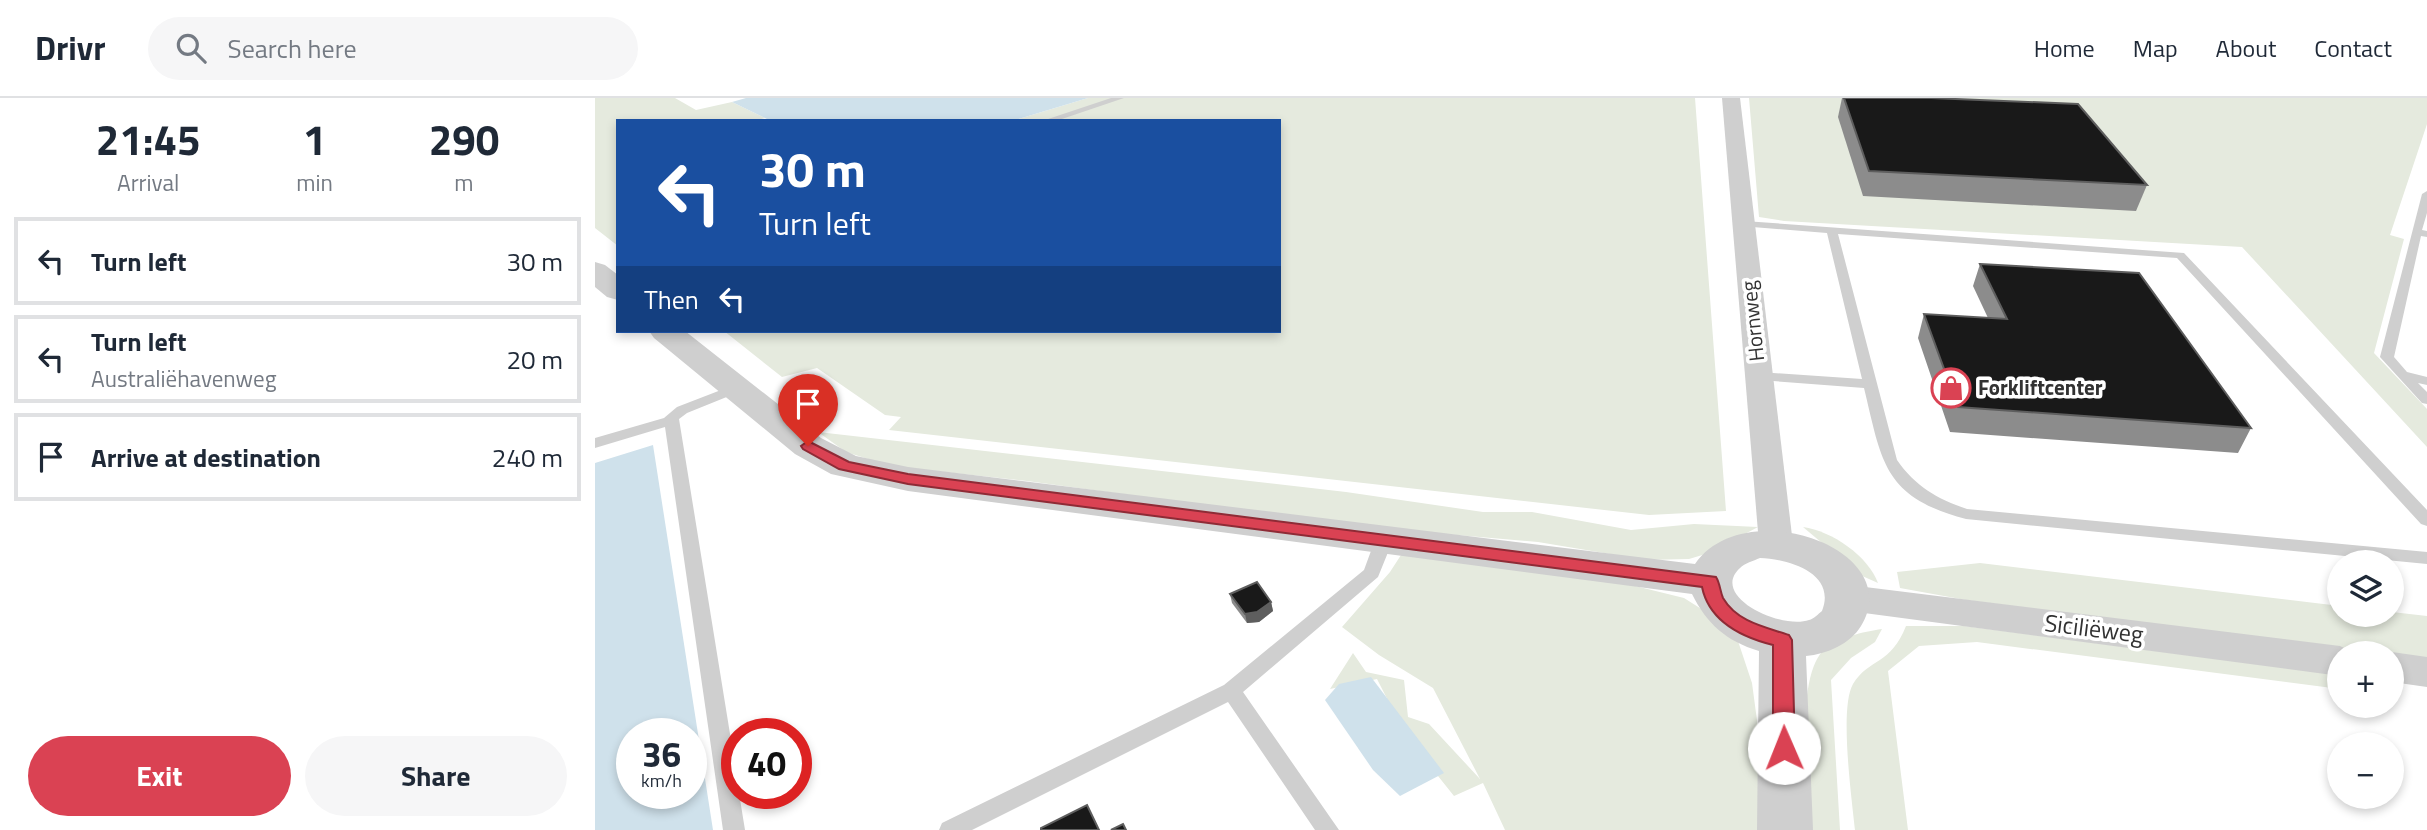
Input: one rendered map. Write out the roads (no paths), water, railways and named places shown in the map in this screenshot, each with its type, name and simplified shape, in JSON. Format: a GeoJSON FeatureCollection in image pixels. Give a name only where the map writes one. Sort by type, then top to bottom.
{"type":"FeatureCollection","features":[{"type":"Feature","properties":{"kind":"street","name":"Hornweg"},"geometry":{"type":"LineString","coordinates":[[1731,98],[1776,544]]}},
{"type":"Feature","properties":{"kind":"street"},"geometry":{"type":"LineString","coordinates":[[595,271],[616,289]]}},
{"type":"Feature","properties":{"kind":"street"},"geometry":{"type":"LineString","coordinates":[[667,333],[808,446],[845,466],[908,479],[1710,581]]}},
{"type":"Feature","properties":{"kind":"street"},"geometry":{"type":"LineString","coordinates":[[1755,544],[1776,544],[1817,556],[1833,568],[1844,583],[1849,598],[1847,612],[1838,625],[1823,635],[1782,640],[1759,634],[1731,618],[1713,597],[1710,581],[1713,568],[1723,556],[1737,548],[1755,544]]}},
{"type":"Feature","properties":{"kind":"street","name":"Siciliëweg"},"geometry":{"type":"LineString","coordinates":[[1849,598],[2327,659]]}},
{"type":"Feature","properties":{"kind":"street"},"geometry":{"type":"LineString","coordinates":[[1782,640],[1785,830]]}},
{"type":"Feature","properties":{"kind":"street"},"geometry":{"type":"LineString","coordinates":[[2404,669],[2427,672]]}},
{"type":"Feature","properties":{"kind":"lane"},"geometry":{"type":"LineString","coordinates":[[1052,119],[1120,98]]}},
{"type":"Feature","properties":{"kind":"lane"},"geometry":{"type":"LineString","coordinates":[[2427,194],[2422,233],[2387,357],[2427,400]]}},
{"type":"Feature","properties":{"kind":"lane"},"geometry":{"type":"LineString","coordinates":[[1744,224],[2180,255],[2427,520]]}},
{"type":"Feature","properties":{"kind":"lane"},"geometry":{"type":"LineString","coordinates":[[1832,232],[1889,460],[1903,482],[1920,497],[1966,514],[2427,558]]}},
{"type":"Feature","properties":{"kind":"lane"},"geometry":{"type":"LineString","coordinates":[[2402,375],[2427,381]]}},
{"type":"Feature","properties":{"kind":"lane"},"geometry":{"type":"LineString","coordinates":[[1759,376],[1870,384]]}},
{"type":"Feature","properties":{"kind":"lane"},"geometry":{"type":"LineString","coordinates":[[734,389],[682,410],[671,418],[734,830]]}},
{"type":"Feature","properties":{"kind":"lane"},"geometry":{"type":"LineString","coordinates":[[595,443],[671,421]]}},
{"type":"Feature","properties":{"kind":"lane"},"geometry":{"type":"LineString","coordinates":[[950,830],[1231,691],[1372,573],[1384,540]]}},
{"type":"Feature","properties":{"kind":"lane"},"geometry":{"type":"LineString","coordinates":[[1231,691],[1328,830]]}},
{"type":"Feature","properties":{"kind":"place","name":"Forkliftcenter"},"geometry":{"type":"Point","coordinates":[1951,388]}}]}
